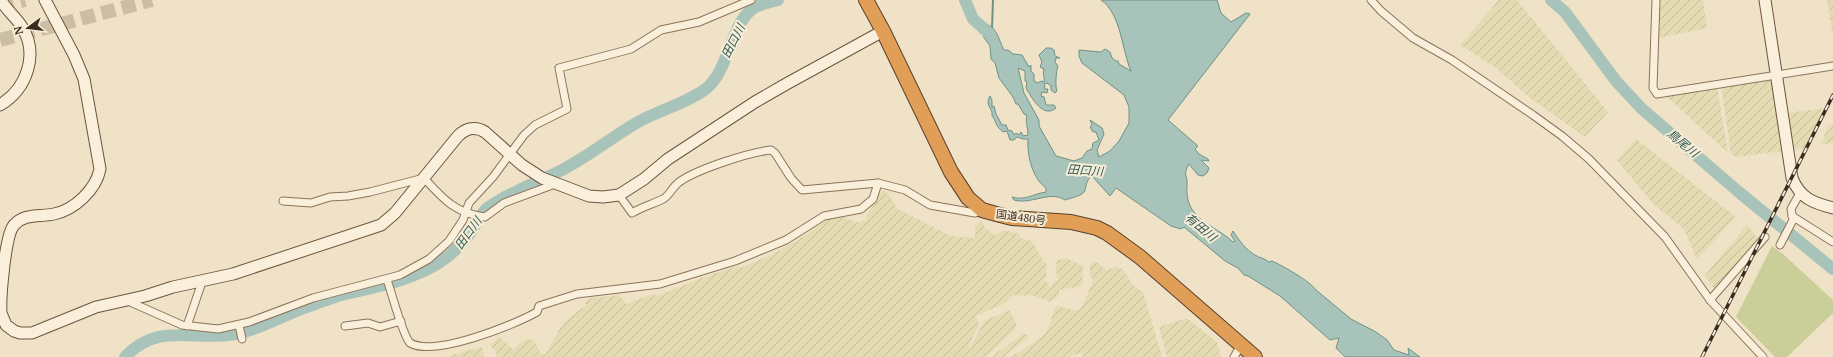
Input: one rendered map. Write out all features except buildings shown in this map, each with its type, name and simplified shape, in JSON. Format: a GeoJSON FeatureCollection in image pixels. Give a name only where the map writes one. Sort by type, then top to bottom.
{"type":"FeatureCollection","features":[{"type":"Feature","properties":{"kind":"highway","name":"国道480号"},"geometry":{"type":"LineString","coordinates":[[866,0],[883,31],[951,172],[968,198],[982,210],[1012,218],[1071,222],[1097,228],[1107,233],[1140,257],[1254,357]]}},
{"type":"Feature","properties":{"kind":"street"},"geometry":{"type":"LineString","coordinates":[[0,105],[8,99],[23,80],[27,72],[30,56],[30,46],[22,27],[1,0]]}},
{"type":"Feature","properties":{"kind":"street"},"geometry":{"type":"LineString","coordinates":[[45,0],[74,55],[84,79],[100,169],[97,180],[91,188],[68,209],[52,214],[27,217],[12,227],[7,241],[1,313],[4,321],[10,328],[20,333],[29,334],[84,311],[173,286],[202,282],[241,272],[381,224],[395,214],[458,136],[467,129],[481,129],[532,172],[551,182],[597,197],[619,195],[644,179],[668,159],[755,102],[883,31]]}},
{"type":"Feature","properties":{"kind":"street"},"geometry":{"type":"LineString","coordinates":[[127,300],[187,326],[218,329],[239,326],[313,298],[387,280],[409,270],[443,248],[455,234],[469,213],[469,203],[493,177],[524,135],[535,125],[567,109],[559,73],[560,67],[631,49],[661,30],[699,22],[751,0]]}},
{"type":"Feature","properties":{"kind":"street"},"geometry":{"type":"LineString","coordinates":[[1371,0],[1381,11],[1413,38],[1452,60],[1533,115],[1562,136],[1589,159],[1665,237],[1710,300],[1763,357]]}},
{"type":"Feature","properties":{"kind":"street"},"geometry":{"type":"LineString","coordinates":[[1656,0],[1653,88],[1657,94],[1833,66]]}},
{"type":"Feature","properties":{"kind":"street"},"geometry":{"type":"LineString","coordinates":[[1765,0],[1790,172],[1800,193],[1812,202],[1833,208]]}},
{"type":"Feature","properties":{"kind":"street"},"geometry":{"type":"LineString","coordinates":[[619,195],[632,213],[644,206],[664,198],[678,183],[705,170],[743,156],[771,150],[775,153],[791,178],[802,190],[878,183],[904,190],[930,205],[975,213],[982,210]]}},
{"type":"Feature","properties":{"kind":"street"},"geometry":{"type":"LineString","coordinates":[[424,178],[450,205],[461,212],[483,217],[504,203],[551,182]]}},
{"type":"Feature","properties":{"kind":"street"},"geometry":{"type":"LineString","coordinates":[[283,201],[312,202],[335,196],[348,196],[424,178]]}},
{"type":"Feature","properties":{"kind":"street"},"geometry":{"type":"LineString","coordinates":[[387,280],[410,343],[420,350],[438,353],[481,342],[537,312],[539,306],[577,294],[660,284],[700,273],[768,248],[786,240],[824,216],[861,209],[873,199],[878,183]]}},
{"type":"Feature","properties":{"kind":"street"},"geometry":{"type":"LineString","coordinates":[[1780,245],[1793,220],[1791,209],[1800,193]]}},
{"type":"Feature","properties":{"kind":"street"},"geometry":{"type":"LineString","coordinates":[[1792,216],[1833,242]]}},
{"type":"Feature","properties":{"kind":"street"},"geometry":{"type":"LineString","coordinates":[[1710,300],[1765,237]]}},
{"type":"Feature","properties":{"kind":"street"},"geometry":{"type":"LineString","coordinates":[[187,326],[202,282]]}},
{"type":"Feature","properties":{"kind":"street"},"geometry":{"type":"LineString","coordinates":[[345,326],[368,323],[380,327],[401,321]]}},
{"type":"Feature","properties":{"kind":"street"},"geometry":{"type":"LineString","coordinates":[[239,326],[242,338]]}},
{"type":"Feature","properties":{"kind":"street"},"geometry":{"type":"LineString","coordinates":[[1234,357],[1241,345]]}},
{"type":"Feature","properties":{"kind":"shaded area"},"geometry":{"type":"Polygon","coordinates":[[[1499,0],[1517,0],[1608,112],[1585,137],[1530,98],[1496,68],[1460,45],[1499,0]]]}},
{"type":"Feature","properties":{"kind":"shaded area"},"geometry":{"type":"Polygon","coordinates":[[[1659,0],[1703,0],[1707,28],[1658,38],[1659,0]]]}},
{"type":"Feature","properties":{"kind":"shaded area"},"geometry":{"type":"Polygon","coordinates":[[[1827,0],[1833,0],[1833,36],[1827,0]]]}},
{"type":"Feature","properties":{"kind":"shaded area"},"geometry":{"type":"Polygon","coordinates":[[[1771,78],[1775,82],[1783,151],[1736,157],[1731,154],[1721,86],[1771,78]]]}},
{"type":"Feature","properties":{"kind":"shaded area"},"geometry":{"type":"Polygon","coordinates":[[[1717,87],[1728,153],[1666,96],[1717,87]]]}},
{"type":"Feature","properties":{"kind":"shaded area"},"geometry":{"type":"Polygon","coordinates":[[[1824,108],[1806,147],[1792,150],[1787,113],[1824,108]]]}},
{"type":"Feature","properties":{"kind":"shaded area"},"geometry":{"type":"Polygon","coordinates":[[[1833,124],[1833,143],[1821,145],[1828,125],[1833,124]]]}},
{"type":"Feature","properties":{"kind":"shaded area"},"geometry":{"type":"Polygon","coordinates":[[[1636,139],[1736,217],[1697,259],[1684,229],[1653,204],[1617,160],[1636,139]]]}},
{"type":"Feature","properties":{"kind":"shaded area"},"geometry":{"type":"Polygon","coordinates":[[[881,191],[886,191],[898,209],[951,236],[975,238],[975,226],[982,220],[985,228],[995,235],[1004,230],[1019,234],[1021,238],[1031,241],[1043,261],[1046,263],[1047,275],[1045,279],[1050,287],[1057,280],[1056,264],[1058,260],[1066,258],[1083,266],[1082,286],[1059,290],[1059,296],[1050,302],[1035,296],[1014,295],[1005,303],[976,316],[979,325],[968,347],[970,349],[984,321],[1009,310],[1017,325],[1014,331],[986,357],[497,357],[496,352],[490,345],[499,337],[514,350],[516,346],[527,339],[533,340],[541,354],[545,355],[563,323],[586,305],[585,301],[591,298],[620,295],[626,304],[653,294],[656,296],[701,278],[738,266],[740,268],[771,255],[803,237],[828,219],[846,217],[846,220],[852,220],[854,223],[867,220],[866,216],[874,205],[881,191]]]}},
{"type":"Feature","properties":{"kind":"shaded area"},"geometry":{"type":"Polygon","coordinates":[[[1747,225],[1757,237],[1747,256],[1716,292],[1705,275],[1747,225]]]}},
{"type":"Feature","properties":{"kind":"shaded area"},"geometry":{"type":"Polygon","coordinates":[[[1094,261],[1107,270],[1116,267],[1124,270],[1133,285],[1143,292],[1162,357],[1082,357],[1082,354],[1080,353],[1069,357],[1011,357],[1042,337],[1048,329],[1054,310],[1057,306],[1078,311],[1082,307],[1092,283],[1093,279],[1090,277],[1090,265],[1094,261]]]}},
{"type":"Feature","properties":{"kind":"shaded area"},"geometry":{"type":"Polygon","coordinates":[[[1187,318],[1217,342],[1221,357],[1167,357],[1159,327],[1187,318]]]}},
{"type":"Feature","properties":{"kind":"shaded area"},"geometry":{"type":"Polygon","coordinates":[[[1023,334],[1029,335],[1028,338],[1006,354],[1005,357],[993,357],[996,353],[1023,334]]]}},
{"type":"Feature","properties":{"kind":"shaded area"},"geometry":{"type":"Polygon","coordinates":[[[480,347],[482,348],[484,357],[446,357],[480,347]]]}},
{"type":"Feature","properties":{"kind":"green space"},"geometry":{"type":"Polygon","coordinates":[[[1772,246],[1783,254],[1833,300],[1833,313],[1787,357],[1775,357],[1736,317],[1772,246]]]}},
{"type":"Feature","properties":{"kind":"water","name":"有田川"},"geometry":{"type":"Polygon","coordinates":[[[1101,0],[1217,0],[1221,13],[1231,22],[1246,13],[1250,14],[1168,120],[1198,146],[1195,149],[1209,161],[1201,160],[1209,168],[1207,173],[1203,176],[1198,175],[1189,164],[1187,168],[1187,197],[1190,206],[1195,214],[1202,220],[1233,242],[1235,241],[1231,235],[1233,231],[1242,244],[1251,253],[1269,262],[1272,261],[1277,263],[1308,282],[1351,319],[1376,332],[1387,340],[1394,350],[1409,355],[1408,348],[1420,357],[1345,357],[1336,348],[1339,338],[1330,340],[1280,296],[1244,275],[1238,268],[1225,261],[1184,227],[1181,229],[1171,226],[1116,188],[1110,196],[1092,176],[1088,181],[1084,192],[1073,198],[1065,200],[1053,196],[1027,201],[1014,200],[1012,197],[1025,198],[1046,192],[1046,188],[1041,184],[1031,166],[1028,152],[1028,139],[1017,137],[1014,140],[1010,140],[1007,131],[1003,132],[1000,130],[992,116],[988,102],[990,96],[992,100],[992,107],[994,106],[996,114],[1002,125],[1006,125],[1008,130],[1012,131],[1014,135],[1016,133],[1019,135],[1021,132],[1023,136],[1028,135],[1026,120],[1027,115],[1024,114],[1018,104],[1016,104],[1013,97],[999,78],[995,63],[991,59],[990,46],[983,36],[985,34],[984,32],[980,33],[975,26],[980,23],[992,27],[997,33],[1004,50],[1008,50],[1013,54],[1022,55],[1029,67],[1031,65],[1031,71],[1034,74],[1034,81],[1038,83],[1041,81],[1044,82],[1044,69],[1040,67],[1042,62],[1039,55],[1046,48],[1051,48],[1054,50],[1055,56],[1060,58],[1056,58],[1055,62],[1058,66],[1056,79],[1057,91],[1055,93],[1051,90],[1051,86],[1047,83],[1044,84],[1044,89],[1048,89],[1047,93],[1042,92],[1041,96],[1044,97],[1046,105],[1054,105],[1056,108],[1051,111],[1047,111],[1038,106],[1026,88],[1027,82],[1025,81],[1025,71],[1018,68],[1024,93],[1039,120],[1039,126],[1056,156],[1074,161],[1082,158],[1087,151],[1092,149],[1093,143],[1099,140],[1096,132],[1093,132],[1090,127],[1092,125],[1090,120],[1102,128],[1104,134],[1097,150],[1099,157],[1110,151],[1119,141],[1129,123],[1129,107],[1124,95],[1082,63],[1079,56],[1079,50],[1101,52],[1105,49],[1110,52],[1112,58],[1118,61],[1119,64],[1131,71],[1117,23],[1108,6],[1101,0]]]}},
{"type":"Feature","properties":{"kind":"waterway","name":"田口川"},"geometry":{"type":"LineString","coordinates":[[125,357],[138,346],[151,339],[177,335],[220,336],[244,332],[295,311],[345,294],[399,281],[430,268],[448,257],[458,248],[471,232],[483,213],[498,201],[572,165],[638,122],[693,97],[708,87],[721,69],[739,26],[745,17],[755,7],[778,0]]}},
{"type":"Feature","properties":{"kind":"waterway","name":"田口川"},"geometry":{"type":"LineString","coordinates":[[965,0],[973,19],[990,34]]}},
{"type":"Feature","properties":{"kind":"waterway"},"geometry":{"type":"LineString","coordinates":[[992,29],[993,0]]}},
{"type":"Feature","properties":{"kind":"waterway","name":"鳥尾川"},"geometry":{"type":"LineString","coordinates":[[1551,0],[1565,12],[1616,81],[1642,109],[1740,193],[1833,269]]}},
{"type":"Feature","properties":{"kind":"tunnel"},"geometry":{"type":"LineString","coordinates":[[0,7],[25,0]]}},
{"type":"Feature","properties":{"kind":"tunnel"},"geometry":{"type":"LineString","coordinates":[[0,40],[152,0]]}},
{"type":"Feature","properties":{"kind":"railway"},"geometry":{"type":"LineString","coordinates":[[1702,357],[1833,95]]}}]}
